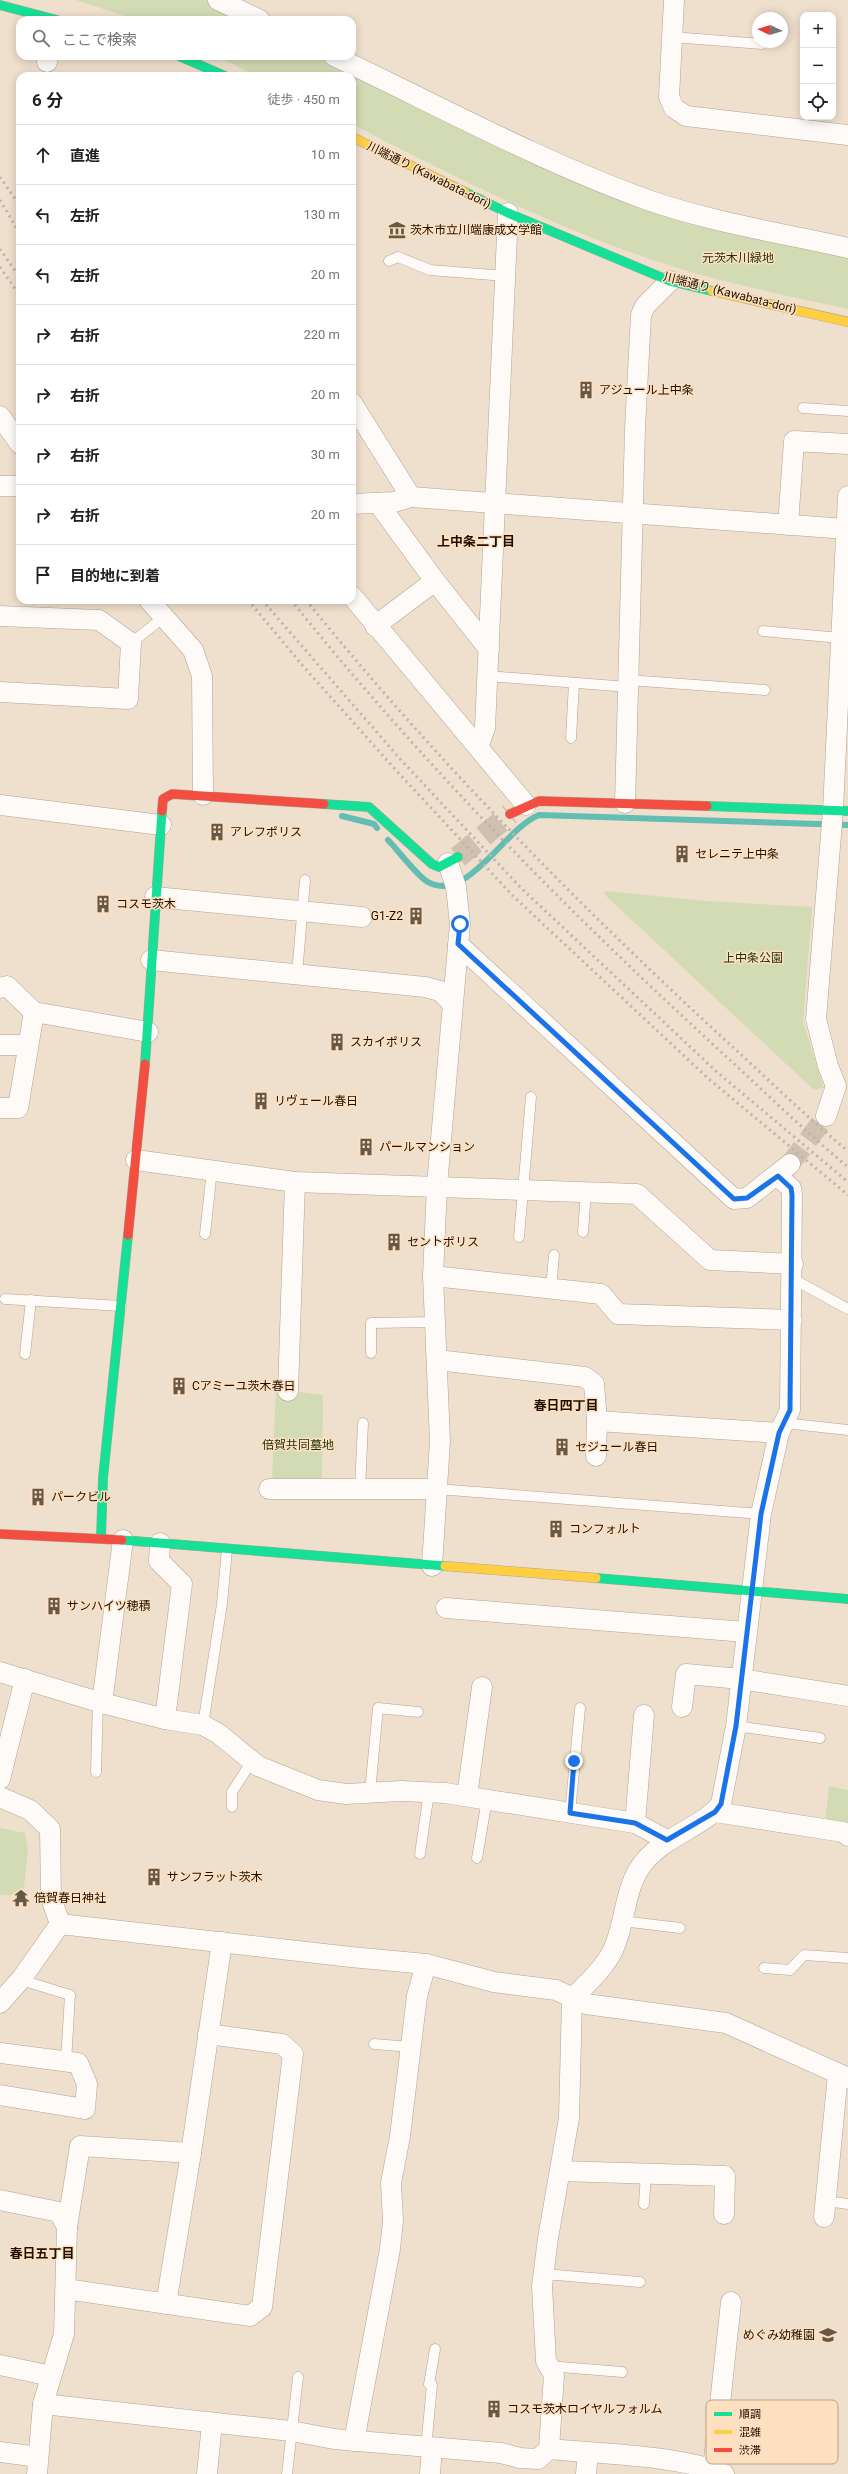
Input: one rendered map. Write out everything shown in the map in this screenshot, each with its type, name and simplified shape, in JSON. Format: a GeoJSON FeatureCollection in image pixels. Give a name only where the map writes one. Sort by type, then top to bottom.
{"type":"FeatureCollection","features":[{"type":"Feature","properties":{"kind":"street"},"geometry":{"type":"LineString","coordinates":[[218,0],[252,16]]}},
{"type":"Feature","properties":{"kind":"street"},"geometry":{"type":"LineString","coordinates":[[674,0],[669,97],[674,108],[686,116],[848,135]]}},
{"type":"Feature","properties":{"kind":"street"},"geometry":{"type":"LineString","coordinates":[[0,5],[39,16]]}},
{"type":"Feature","properties":{"kind":"street"},"geometry":{"type":"LineString","coordinates":[[188,60],[216,72]]}},
{"type":"Feature","properties":{"kind":"street"},"geometry":{"type":"LineString","coordinates":[[342,60],[569,170],[646,199],[695,214],[848,248]]}},
{"type":"Feature","properties":{"kind":"street","name":"川端通り (Kawabata-dori)"},"geometry":{"type":"LineString","coordinates":[[356,139],[508,213],[670,281],[848,322]]}},
{"type":"Feature","properties":{"kind":"street"},"geometry":{"type":"LineString","coordinates":[[478,747],[485,728],[488,676],[508,213]]}},
{"type":"Feature","properties":{"kind":"street"},"geometry":{"type":"LineString","coordinates":[[625,803],[633,513],[641,315],[645,306],[670,281]]}},
{"type":"Feature","properties":{"kind":"street"},"geometry":{"type":"LineString","coordinates":[[356,409],[411,497]]}},
{"type":"Feature","properties":{"kind":"street"},"geometry":{"type":"LineString","coordinates":[[0,416],[16,438]]}},
{"type":"Feature","properties":{"kind":"street"},"geometry":{"type":"LineString","coordinates":[[788,525],[794,441],[848,444]]}},
{"type":"Feature","properties":{"kind":"street"},"geometry":{"type":"LineString","coordinates":[[0,486],[16,486]]}},
{"type":"Feature","properties":{"kind":"street"},"geometry":{"type":"LineString","coordinates":[[826,1116],[842,1085],[828,1066],[816,1019],[836,818],[842,732],[840,638],[848,496]]}},
{"type":"Feature","properties":{"kind":"street"},"geometry":{"type":"LineString","coordinates":[[356,504],[378,503],[411,497],[496,502],[847,529]]}},
{"type":"Feature","properties":{"kind":"street"},"geometry":{"type":"LineString","coordinates":[[378,503],[435,581],[489,649]]}},
{"type":"Feature","properties":{"kind":"street"},"geometry":{"type":"LineString","coordinates":[[375,626],[435,581]]}},
{"type":"Feature","properties":{"kind":"street"},"geometry":{"type":"LineString","coordinates":[[356,601],[375,626],[478,747],[518,810],[539,801],[625,803],[836,818]]}},
{"type":"Feature","properties":{"kind":"street"},"geometry":{"type":"LineString","coordinates":[[152,604],[192,650],[202,676],[202,795]]}},
{"type":"Feature","properties":{"kind":"street"},"geometry":{"type":"LineString","coordinates":[[0,616],[99,620],[131,643],[128,699],[0,692]]}},
{"type":"Feature","properties":{"kind":"street"},"geometry":{"type":"LineString","coordinates":[[101,1538],[103,1478],[148,1032],[155,897],[163,799],[172,794],[202,795],[369,807],[384,817],[428,863],[454,871],[460,924],[451,1002],[437,1185],[433,1276],[440,1441],[432,1566]]}},
{"type":"Feature","properties":{"kind":"street"},"geometry":{"type":"LineString","coordinates":[[0,805],[161,825]]}},
{"type":"Feature","properties":{"kind":"street"},"geometry":{"type":"LineString","coordinates":[[155,897],[362,917]]}},
{"type":"Feature","properties":{"kind":"street"},"geometry":{"type":"LineString","coordinates":[[42,2404],[291,2431],[354,2441],[501,2453],[520,2458],[538,2459],[549,2449],[554,2375],[546,2361],[542,2286],[569,2118],[572,1999],[606,1961],[614,1949],[638,1870],[667,1840],[715,1812],[721,1804],[736,1726],[761,1514],[781,1428],[790,1410],[793,1272],[792,1195],[784,1170],[747,1198],[734,1199],[458,944]]}},
{"type":"Feature","properties":{"kind":"street"},"geometry":{"type":"LineString","coordinates":[[151,960],[425,987],[440,991],[451,1002]]}},
{"type":"Feature","properties":{"kind":"street"},"geometry":{"type":"LineString","coordinates":[[0,988],[7,986],[34,1012],[148,1032]]}},
{"type":"Feature","properties":{"kind":"street"},"geometry":{"type":"LineString","coordinates":[[0,1108],[18,1108],[34,1012]]}},
{"type":"Feature","properties":{"kind":"street"},"geometry":{"type":"LineString","coordinates":[[0,1045],[28,1045]]}},
{"type":"Feature","properties":{"kind":"street"},"geometry":{"type":"LineString","coordinates":[[136,1160],[295,1182],[437,1185],[637,1194],[710,1260],[793,1272]]}},
{"type":"Feature","properties":{"kind":"street"},"geometry":{"type":"LineString","coordinates":[[288,1390],[295,1182]]}},
{"type":"Feature","properties":{"kind":"street"},"geometry":{"type":"LineString","coordinates":[[433,1276],[601,1294],[618,1314],[792,1320]]}},
{"type":"Feature","properties":{"kind":"street"},"geometry":{"type":"LineString","coordinates":[[437,1360],[585,1377],[594,1384],[597,1421],[596,1456]]}},
{"type":"Feature","properties":{"kind":"street"},"geometry":{"type":"LineString","coordinates":[[597,1421],[781,1428]]}},
{"type":"Feature","properties":{"kind":"street"},"geometry":{"type":"LineString","coordinates":[[269,1489],[437,1489]]}},
{"type":"Feature","properties":{"kind":"street"},"geometry":{"type":"LineString","coordinates":[[0,1534],[101,1538],[848,1599]]}},
{"type":"Feature","properties":{"kind":"street"},"geometry":{"type":"LineString","coordinates":[[100,1702],[123,1540]]}},
{"type":"Feature","properties":{"kind":"street"},"geometry":{"type":"LineString","coordinates":[[160,1543],[159,1561],[182,1584],[165,1718]]}},
{"type":"Feature","properties":{"kind":"street"},"geometry":{"type":"LineString","coordinates":[[446,1608],[746,1632]]}},
{"type":"Feature","properties":{"kind":"street"},"geometry":{"type":"LineString","coordinates":[[0,1672],[100,1702],[165,1718],[203,1725],[219,1734],[258,1766],[318,1790],[346,1794],[370,1792],[430,1792],[467,1796],[635,1823],[667,1840]]}},
{"type":"Feature","properties":{"kind":"street"},"geometry":{"type":"LineString","coordinates":[[682,1707],[686,1674],[741,1679],[848,1696]]}},
{"type":"Feature","properties":{"kind":"street"},"geometry":{"type":"LineString","coordinates":[[0,1779],[25,1679]]}},
{"type":"Feature","properties":{"kind":"street"},"geometry":{"type":"LineString","coordinates":[[467,1796],[482,1687]]}},
{"type":"Feature","properties":{"kind":"street"},"geometry":{"type":"LineString","coordinates":[[635,1823],[644,1715]]}},
{"type":"Feature","properties":{"kind":"street"},"geometry":{"type":"LineString","coordinates":[[0,1797],[30,1810],[50,1829],[51,1898],[60,1924]]}},
{"type":"Feature","properties":{"kind":"street"},"geometry":{"type":"LineString","coordinates":[[715,1812],[843,1832],[848,1836]]}},
{"type":"Feature","properties":{"kind":"street"},"geometry":{"type":"LineString","coordinates":[[60,1924],[426,1964],[494,1982],[556,1990],[572,1999],[586,2004],[726,2023],[843,2076],[825,2209]]}},
{"type":"Feature","properties":{"kind":"street"},"geometry":{"type":"LineString","coordinates":[[0,2004],[21,1980],[60,1924]]}},
{"type":"Feature","properties":{"kind":"street"},"geometry":{"type":"LineString","coordinates":[[166,2304],[191,2153],[222,1942]]}},
{"type":"Feature","properties":{"kind":"street"},"geometry":{"type":"LineString","coordinates":[[354,2441],[390,2249],[393,2221],[391,2183],[400,2136],[416,1996],[426,1964]]}},
{"type":"Feature","properties":{"kind":"street"},"geometry":{"type":"LineString","coordinates":[[66,2289],[250,2316],[262,2307],[293,2054],[282,2044],[208,2034]]}},
{"type":"Feature","properties":{"kind":"street"},"geometry":{"type":"LineString","coordinates":[[0,2053],[78,2063],[87,2084],[85,2109],[0,2095]]}},
{"type":"Feature","properties":{"kind":"street"},"geometry":{"type":"LineString","coordinates":[[0,2452],[37,2465],[42,2404],[64,2334],[67,2227],[80,2146],[191,2153]]}},
{"type":"Feature","properties":{"kind":"street"},"geometry":{"type":"LineString","coordinates":[[560,2171],[725,2176],[724,2214]]}},
{"type":"Feature","properties":{"kind":"street"},"geometry":{"type":"LineString","coordinates":[[0,2200],[59,2212],[67,2227]]}},
{"type":"Feature","properties":{"kind":"street"},"geometry":{"type":"LineString","coordinates":[[725,2400],[731,2302]]}},
{"type":"Feature","properties":{"kind":"street"},"geometry":{"type":"LineString","coordinates":[[0,2364],[51,2376]]}},
{"type":"Feature","properties":{"kind":"street"},"geometry":{"type":"LineString","coordinates":[[206,2474],[212,2423]]}},
{"type":"Feature","properties":{"kind":"street"},"geometry":{"type":"LineString","coordinates":[[429,2448],[430,2474]]}},
{"type":"Feature","properties":{"kind":"street"},"geometry":{"type":"LineString","coordinates":[[549,2449],[588,2453],[653,2467],[721,2473]]}},
{"type":"Feature","properties":{"kind":"street"},"geometry":{"type":"LineString","coordinates":[[586,2474],[588,2453]]}},
{"type":"Feature","properties":{"kind":"lane"},"geometry":{"type":"LineString","coordinates":[[672,37],[752,43]]}},
{"type":"Feature","properties":{"kind":"lane"},"geometry":{"type":"LineString","coordinates":[[389,261],[398,257],[430,270],[505,276]]}},
{"type":"Feature","properties":{"kind":"lane"},"geometry":{"type":"LineString","coordinates":[[803,408],[848,411]]}},
{"type":"Feature","properties":{"kind":"lane"},"geometry":{"type":"LineString","coordinates":[[131,643],[164,618]]}},
{"type":"Feature","properties":{"kind":"lane"},"geometry":{"type":"LineString","coordinates":[[763,631],[840,638]]}},
{"type":"Feature","properties":{"kind":"lane"},"geometry":{"type":"LineString","coordinates":[[488,676],[574,683],[628,683],[765,690]]}},
{"type":"Feature","properties":{"kind":"lane"},"geometry":{"type":"LineString","coordinates":[[571,738],[574,683]]}},
{"type":"Feature","properties":{"kind":"lane"},"geometry":{"type":"LineString","coordinates":[[297,974],[306,880]]}},
{"type":"Feature","properties":{"kind":"lane"},"geometry":{"type":"LineString","coordinates":[[519,1237],[530,1097]]}},
{"type":"Feature","properties":{"kind":"lane"},"geometry":{"type":"LineString","coordinates":[[205,1234],[212,1170]]}},
{"type":"Feature","properties":{"kind":"lane"},"geometry":{"type":"LineString","coordinates":[[583,1232],[586,1192]]}},
{"type":"Feature","properties":{"kind":"lane"},"geometry":{"type":"LineString","coordinates":[[551,1289],[554,1255]]}},
{"type":"Feature","properties":{"kind":"lane"},"geometry":{"type":"LineString","coordinates":[[793,1272],[848,1309]]}},
{"type":"Feature","properties":{"kind":"lane"},"geometry":{"type":"LineString","coordinates":[[5,1299],[121,1306]]}},
{"type":"Feature","properties":{"kind":"lane"},"geometry":{"type":"LineString","coordinates":[[25,1354],[31,1300]]}},
{"type":"Feature","properties":{"kind":"lane"},"geometry":{"type":"LineString","coordinates":[[371,1353],[371,1323],[434,1322]]}},
{"type":"Feature","properties":{"kind":"lane"},"geometry":{"type":"LineString","coordinates":[[360,1489],[362,1423]]}},
{"type":"Feature","properties":{"kind":"lane"},"geometry":{"type":"LineString","coordinates":[[781,1428],[848,1430]]}},
{"type":"Feature","properties":{"kind":"lane"},"geometry":{"type":"LineString","coordinates":[[437,1489],[761,1514]]}},
{"type":"Feature","properties":{"kind":"lane"},"geometry":{"type":"LineString","coordinates":[[203,1725],[222,1604],[227,1549]]}},
{"type":"Feature","properties":{"kind":"lane"},"geometry":{"type":"LineString","coordinates":[[96,1772],[100,1702]]}},
{"type":"Feature","properties":{"kind":"lane"},"geometry":{"type":"LineString","coordinates":[[370,1792],[378,1708],[418,1712]]}},
{"type":"Feature","properties":{"kind":"lane"},"geometry":{"type":"LineString","coordinates":[[570,1813],[580,1708]]}},
{"type":"Feature","properties":{"kind":"lane"},"geometry":{"type":"LineString","coordinates":[[736,1726],[820,1738]]}},
{"type":"Feature","properties":{"kind":"lane"},"geometry":{"type":"LineString","coordinates":[[232,1806],[232,1792],[252,1761]]}},
{"type":"Feature","properties":{"kind":"lane"},"geometry":{"type":"LineString","coordinates":[[420,1854],[430,1792]]}},
{"type":"Feature","properties":{"kind":"lane"},"geometry":{"type":"LineString","coordinates":[[477,1858],[487,1799]]}},
{"type":"Feature","properties":{"kind":"lane"},"geometry":{"type":"LineString","coordinates":[[622,1921],[680,1928]]}},
{"type":"Feature","properties":{"kind":"lane"},"geometry":{"type":"LineString","coordinates":[[764,1968],[790,1970],[804,1954],[848,1958]]}},
{"type":"Feature","properties":{"kind":"lane"},"geometry":{"type":"LineString","coordinates":[[21,1980],[70,1995],[66,2062]]}},
{"type":"Feature","properties":{"kind":"lane"},"geometry":{"type":"LineString","coordinates":[[374,2044],[411,2047]]}},
{"type":"Feature","properties":{"kind":"lane"},"geometry":{"type":"LineString","coordinates":[[644,2204],[646,2174]]}},
{"type":"Feature","properties":{"kind":"lane"},"geometry":{"type":"LineString","coordinates":[[825,2209],[848,2204]]}},
{"type":"Feature","properties":{"kind":"lane"},"geometry":{"type":"LineString","coordinates":[[544,2274],[640,2282]]}},
{"type":"Feature","properties":{"kind":"lane"},"geometry":{"type":"LineString","coordinates":[[429,2448],[432,2385],[429,2384],[435,2349]]}},
{"type":"Feature","properties":{"kind":"lane"},"geometry":{"type":"LineString","coordinates":[[549,2366],[622,2372]]}},
{"type":"Feature","properties":{"kind":"lane"},"geometry":{"type":"LineString","coordinates":[[287,2474],[298,2378]]}},
{"type":"Feature","properties":{"kind":"green space"},"geometry":{"type":"Polygon","coordinates":[[[76,0],[205,0],[239,16],[125,16],[76,0]]]}},
{"type":"Feature","properties":{"kind":"green space","name":"元茨木川緑地"},"geometry":{"type":"Polygon","coordinates":[[[224,60],[330,60],[356,72],[249,72],[224,60]]]}},
{"type":"Feature","properties":{"kind":"green space","name":"元茨木川緑地"},"geometry":{"type":"Polygon","coordinates":[[[356,72],[651,208],[848,258],[848,309],[739,285],[675,267],[633,253],[551,221],[510,203],[356,126],[356,72]]]}},
{"type":"Feature","properties":{"kind":"green space","name":"上中条公園"},"geometry":{"type":"Polygon","coordinates":[[[606,891],[705,901],[812,907],[803,1022],[824,1088],[814,1090],[604,894],[606,891]]]}},
{"type":"Feature","properties":{"kind":"green space","name":"倍賀共同墓地"},"geometry":{"type":"Polygon","coordinates":[[[276,1389],[323,1395],[322,1484],[272,1484],[276,1389]]]}},
{"type":"Feature","properties":{"kind":"green space"},"geometry":{"type":"Polygon","coordinates":[[[829,1786],[848,1790],[848,1830],[825,1824],[829,1786]]]}},
{"type":"Feature","properties":{"kind":"green space"},"geometry":{"type":"Polygon","coordinates":[[[0,1828],[25,1833],[28,1851],[23,1896],[0,1895],[0,1828]]]}},
{"type":"Feature","properties":{"kind":"waterway"},"geometry":{"type":"LineString","coordinates":[[388,840],[413,869],[424,879],[428,882],[443,886],[457,883],[471,874],[513,834],[526,823],[539,815],[848,825]]}},
{"type":"Feature","properties":{"kind":"waterway"},"geometry":{"type":"LineString","coordinates":[[342,816],[374,824],[377,828]]}},
{"type":"Feature","properties":{"kind":"tunnel"},"geometry":{"type":"LineString","coordinates":[[458,857],[510,814]]}},
{"type":"Feature","properties":{"kind":"tunnel"},"geometry":{"type":"LineString","coordinates":[[790,1164],[826,1116]]}},
{"type":"Feature","properties":{"kind":"railway"},"geometry":{"type":"LineString","coordinates":[[0,177],[16,200]]}},
{"type":"Feature","properties":{"kind":"railway"},"geometry":{"type":"LineString","coordinates":[[0,200],[16,227]]}},
{"type":"Feature","properties":{"kind":"railway"},"geometry":{"type":"LineString","coordinates":[[0,249],[16,272]]}},
{"type":"Feature","properties":{"kind":"railway"},"geometry":{"type":"LineString","coordinates":[[0,267],[16,290]]}},
{"type":"Feature","properties":{"kind":"railway"},"geometry":{"type":"LineString","coordinates":[[251,604],[303,666],[393,767],[513,896],[710,1080],[848,1195]]}},
{"type":"Feature","properties":{"kind":"railway"},"geometry":{"type":"LineString","coordinates":[[265,604],[401,760],[521,888],[717,1072],[848,1182]]}},
{"type":"Feature","properties":{"kind":"railway"},"geometry":{"type":"LineString","coordinates":[[294,604],[340,660],[442,776],[550,888],[661,996],[798,1124],[848,1167]]}},
{"type":"Feature","properties":{"kind":"railway"},"geometry":{"type":"LineString","coordinates":[[309,604],[404,716],[455,772],[560,881],[668,987],[801,1110],[848,1151]]}},
{"type":"Feature","properties":{"kind":"traffic: fast"},"geometry":{"type":"LineString","coordinates":[[0,5],[42,16]]}},
{"type":"Feature","properties":{"kind":"traffic: fast"},"geometry":{"type":"LineString","coordinates":[[188,60],[216,72]]}},
{"type":"Feature","properties":{"kind":"traffic: fast"},"geometry":{"type":"LineString","coordinates":[[465,192],[508,213],[670,281],[712,291]]}},
{"type":"Feature","properties":{"kind":"traffic: fast"},"geometry":{"type":"LineString","coordinates":[[324,804],[369,807],[432,864],[439,867],[458,857]]}},
{"type":"Feature","properties":{"kind":"traffic: fast"},"geometry":{"type":"LineString","coordinates":[[707,806],[848,811]]}},
{"type":"Feature","properties":{"kind":"traffic: fast"},"geometry":{"type":"LineString","coordinates":[[145,1064],[162,811]]}},
{"type":"Feature","properties":{"kind":"traffic: fast"},"geometry":{"type":"LineString","coordinates":[[101,1538],[103,1478],[128,1235]]}},
{"type":"Feature","properties":{"kind":"traffic: fast"},"geometry":{"type":"LineString","coordinates":[[122,1540],[445,1566]]}},
{"type":"Feature","properties":{"kind":"traffic: fast"},"geometry":{"type":"LineString","coordinates":[[596,1578],[848,1599]]}},
{"type":"Feature","properties":{"kind":"traffic: slow"},"geometry":{"type":"LineString","coordinates":[[356,139],[465,192]]}},
{"type":"Feature","properties":{"kind":"traffic: slow"},"geometry":{"type":"LineString","coordinates":[[712,291],[848,322]]}},
{"type":"Feature","properties":{"kind":"traffic: slow"},"geometry":{"type":"LineString","coordinates":[[445,1566],[596,1578]]}},
{"type":"Feature","properties":{"kind":"traffic: jam"},"geometry":{"type":"LineString","coordinates":[[162,811],[163,799],[172,794],[324,804]]}},
{"type":"Feature","properties":{"kind":"traffic: jam"},"geometry":{"type":"LineString","coordinates":[[510,814],[539,801],[707,806]]}},
{"type":"Feature","properties":{"kind":"traffic: jam"},"geometry":{"type":"LineString","coordinates":[[128,1235],[145,1064]]}},
{"type":"Feature","properties":{"kind":"traffic: jam"},"geometry":{"type":"LineString","coordinates":[[0,1534],[122,1540]]}},
{"type":"Feature","properties":{"kind":"place","name":"茨木市立川端康成文学館"},"geometry":{"type":"Point","coordinates":[397,230]}},
{"type":"Feature","properties":{"kind":"place","name":"アジュール上中条"},"geometry":{"type":"Point","coordinates":[586,390]}},
{"type":"Feature","properties":{"kind":"place","name":"アレフポリス"},"geometry":{"type":"Point","coordinates":[217,832]}},
{"type":"Feature","properties":{"kind":"place","name":"セレニテ上中条"},"geometry":{"type":"Point","coordinates":[682,854]}},
{"type":"Feature","properties":{"kind":"place","name":"コスモ茨木"},"geometry":{"type":"Point","coordinates":[103,904]}},
{"type":"Feature","properties":{"kind":"place","name":"G1-Z2"},"geometry":{"type":"Point","coordinates":[416,916]}},
{"type":"Feature","properties":{"kind":"place","name":"スカイポリス"},"geometry":{"type":"Point","coordinates":[337,1042]}},
{"type":"Feature","properties":{"kind":"place","name":"リヴェール春日"},"geometry":{"type":"Point","coordinates":[261,1101]}},
{"type":"Feature","properties":{"kind":"place","name":"パールマンション"},"geometry":{"type":"Point","coordinates":[366,1147]}},
{"type":"Feature","properties":{"kind":"place","name":"セントポリス"},"geometry":{"type":"Point","coordinates":[394,1242]}},
{"type":"Feature","properties":{"kind":"place","name":"Cアミーユ茨木春日"},"geometry":{"type":"Point","coordinates":[179,1386]}},
{"type":"Feature","properties":{"kind":"place","name":"セジュール春日"},"geometry":{"type":"Point","coordinates":[562,1447]}},
{"type":"Feature","properties":{"kind":"place","name":"パークビル"},"geometry":{"type":"Point","coordinates":[38,1497]}},
{"type":"Feature","properties":{"kind":"place","name":"コンフォルト"},"geometry":{"type":"Point","coordinates":[556,1529]}},
{"type":"Feature","properties":{"kind":"place","name":"サンハイツ穂積"},"geometry":{"type":"Point","coordinates":[54,1606]}},
{"type":"Feature","properties":{"kind":"place","name":"サンフラット茨木"},"geometry":{"type":"Point","coordinates":[154,1877]}},
{"type":"Feature","properties":{"kind":"place","name":"倍賀春日神社"},"geometry":{"type":"Point","coordinates":[21,1898]}},
{"type":"Feature","properties":{"kind":"place","name":"めぐみ幼稚園"},"geometry":{"type":"Point","coordinates":[828,2335]}},
{"type":"Feature","properties":{"kind":"place","name":"コスモ茨木ロイヤルフォルム"},"geometry":{"type":"Point","coordinates":[494,2409]}},
{"type":"Feature","properties":{"kind":"district","name":"上中条二丁目"},"geometry":{"type":"Point","coordinates":[476,541]}},
{"type":"Feature","properties":{"kind":"district","name":"春日四丁目"},"geometry":{"type":"Point","coordinates":[566,1405]}},
{"type":"Feature","properties":{"kind":"district","name":"春日五丁目"},"geometry":{"type":"Point","coordinates":[42,2253]}},
{"type":"Feature","properties":{"kind":"route"},"geometry":{"type":"LineString","coordinates":[[460,924],[458,944],[734,1199],[743,1200],[747,1198],[778,1176],[791,1188],[792,1195],[793,1279],[790,1410],[779,1433],[761,1514],[736,1726],[721,1804],[715,1812],[667,1840],[635,1823],[570,1813],[574,1761]]}}]}
